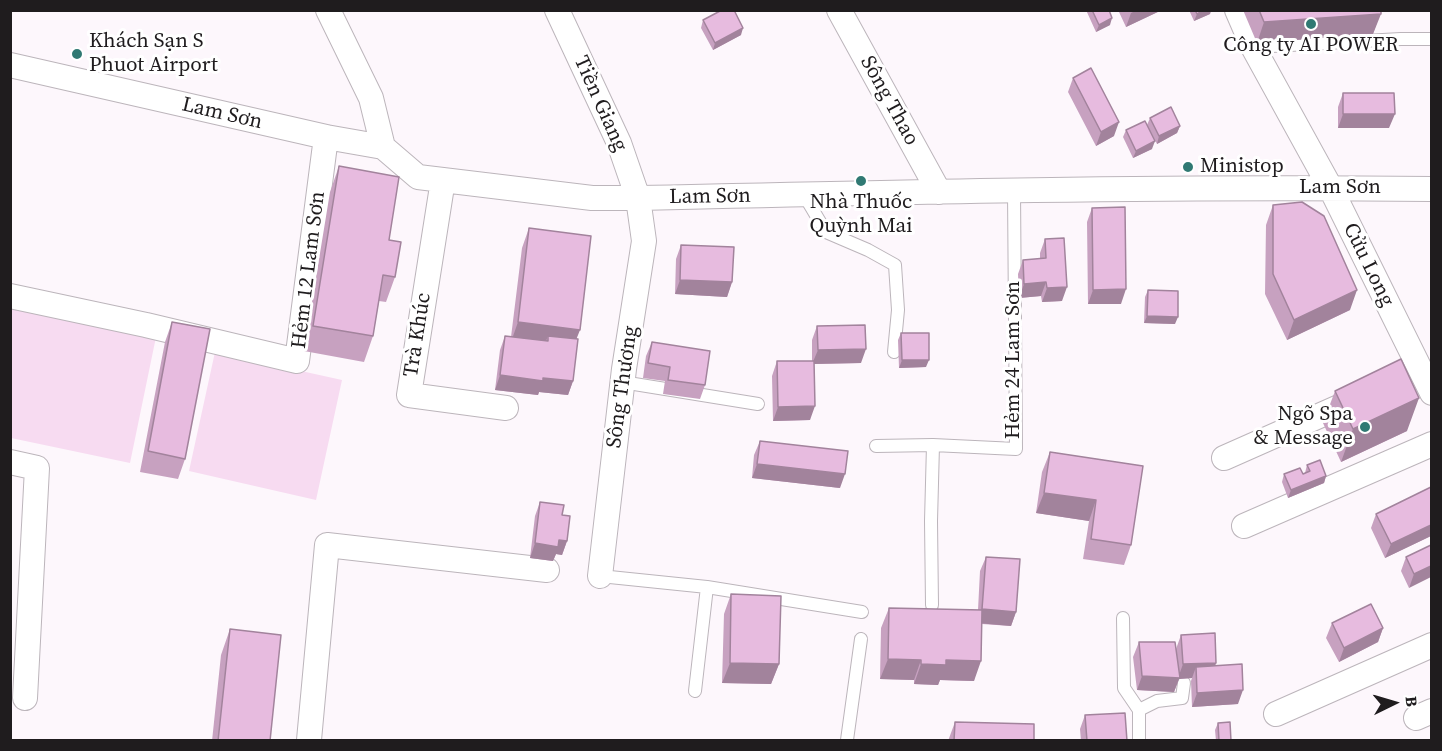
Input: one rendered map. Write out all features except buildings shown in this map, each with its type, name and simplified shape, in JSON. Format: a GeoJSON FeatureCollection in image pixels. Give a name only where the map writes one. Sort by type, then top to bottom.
{"type":"FeatureCollection","features":[{"type":"Feature","properties":{"kind":"street"},"geometry":{"type":"LineString","coordinates":[[328,10],[371,98],[383,147]]}},
{"type":"Feature","properties":{"kind":"street","name":"Tiền Giang"},"geometry":{"type":"LineString","coordinates":[[557,10],[619,142],[638,198]]}},
{"type":"Feature","properties":{"kind":"street","name":"Sông Thao"},"geometry":{"type":"LineString","coordinates":[[839,10],[939,192]]}},
{"type":"Feature","properties":{"kind":"street","name":"Cửu Long"},"geometry":{"type":"LineString","coordinates":[[1237,10],[1253,47],[1330,188],[1410,375],[1431,393]]}},
{"type":"Feature","properties":{"kind":"street","name":"Lam Sơn"},"geometry":{"type":"LineString","coordinates":[[10,66],[326,137],[383,147],[417,177],[592,198],[1014,191],[1431,189]]}},
{"type":"Feature","properties":{"kind":"street","name":"Hẻm 12 Lam Sơn"},"geometry":{"type":"LineString","coordinates":[[10,296],[297,361],[326,137]]}},
{"type":"Feature","properties":{"kind":"street","name":"Trà Khúc"},"geometry":{"type":"LineString","coordinates":[[443,180],[409,395],[506,408]]}},
{"type":"Feature","properties":{"kind":"street","name":"Sông Thương"},"geometry":{"type":"LineString","coordinates":[[600,576],[622,382],[644,241],[638,198]]}},
{"type":"Feature","properties":{"kind":"street"},"geometry":{"type":"LineString","coordinates":[[1224,458],[1377,390]]}},
{"type":"Feature","properties":{"kind":"street"},"geometry":{"type":"LineString","coordinates":[[1244,526],[1431,444]]}},
{"type":"Feature","properties":{"kind":"street"},"geometry":{"type":"LineString","coordinates":[[10,462],[37,468],[25,698]]}},
{"type":"Feature","properties":{"kind":"street"},"geometry":{"type":"LineString","coordinates":[[309,741],[327,545],[547,570]]}},
{"type":"Feature","properties":{"kind":"street"},"geometry":{"type":"LineString","coordinates":[[1276,714],[1431,645]]}},
{"type":"Feature","properties":{"kind":"lane"},"geometry":{"type":"LineString","coordinates":[[1253,47],[1431,39]]}},
{"type":"Feature","properties":{"kind":"lane","name":"Hẻm 24 Lam Sơn"},"geometry":{"type":"LineString","coordinates":[[876,446],[933,445],[1016,448],[1014,191]]}},
{"type":"Feature","properties":{"kind":"lane"},"geometry":{"type":"LineString","coordinates":[[804,195],[826,232],[896,265],[898,310],[894,352]]}},
{"type":"Feature","properties":{"kind":"lane"},"geometry":{"type":"LineString","coordinates":[[622,382],[758,404]]}},
{"type":"Feature","properties":{"kind":"lane"},"geometry":{"type":"LineString","coordinates":[[932,605],[933,445]]}},
{"type":"Feature","properties":{"kind":"lane"},"geometry":{"type":"LineString","coordinates":[[600,576],[707,587],[862,612]]}},
{"type":"Feature","properties":{"kind":"lane"},"geometry":{"type":"LineString","coordinates":[[695,691],[707,587]]}},
{"type":"Feature","properties":{"kind":"lane"},"geometry":{"type":"LineString","coordinates":[[1123,618],[1124,688],[1139,710],[1139,741]]}},
{"type":"Feature","properties":{"kind":"lane"},"geometry":{"type":"LineString","coordinates":[[846,741],[861,639]]}},
{"type":"Feature","properties":{"kind":"lane"},"geometry":{"type":"LineString","coordinates":[[1139,710],[1157,701],[1182,698],[1184,683]]}},
{"type":"Feature","properties":{"kind":"shaded area"},"geometry":{"type":"Polygon","coordinates":[[[10,307],[156,337],[130,463],[11,438],[10,307]]]}},
{"type":"Feature","properties":{"kind":"shaded area"},"geometry":{"type":"Polygon","coordinates":[[[215,352],[342,380],[316,500],[189,471],[215,352]]]}},
{"type":"Feature","properties":{"kind":"place","name":"Công ty AI POWER"},"geometry":{"type":"Point","coordinates":[1311,24]}},
{"type":"Feature","properties":{"kind":"place","name":"Khách Sạn S Phuot Airport"},"geometry":{"type":"Point","coordinates":[77,54]}},
{"type":"Feature","properties":{"kind":"place","name":"Ministop"},"geometry":{"type":"Point","coordinates":[1188,167]}},
{"type":"Feature","properties":{"kind":"place","name":"Nhà Thuốc Quỳnh Mai"},"geometry":{"type":"Point","coordinates":[861,181]}},
{"type":"Feature","properties":{"kind":"place","name":"Ngõ Spa & Message"},"geometry":{"type":"Point","coordinates":[1365,427]}}]}
